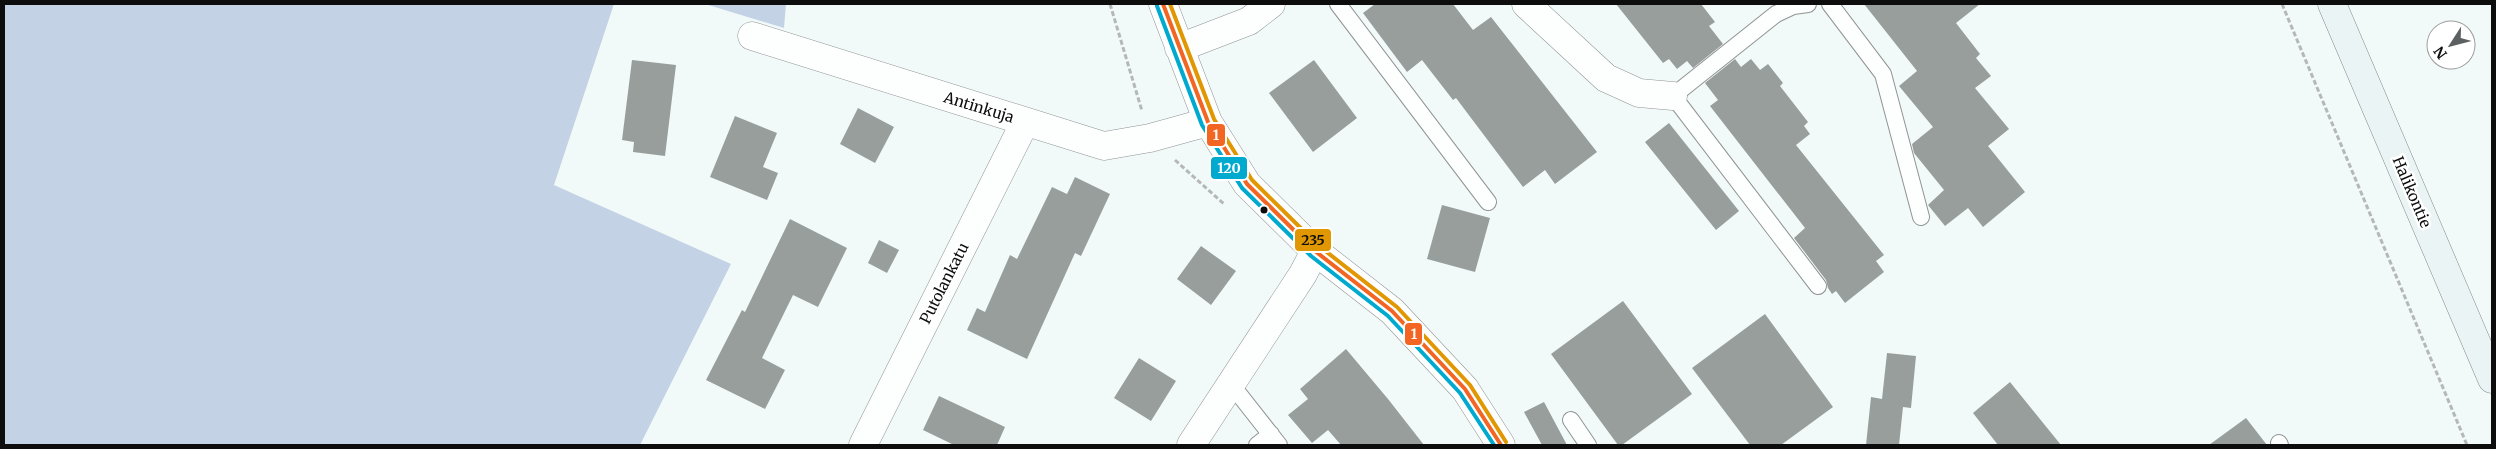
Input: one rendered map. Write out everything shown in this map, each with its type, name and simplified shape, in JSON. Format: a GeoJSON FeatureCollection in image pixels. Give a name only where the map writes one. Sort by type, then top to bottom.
{"type":"FeatureCollection","features":[{"type":"Feature","properties":{"kind":"main road","name":"Halikontie"},"geometry":{"type":"LineString","coordinates":[[2332,4],[2492,379]]}},
{"type":"Feature","properties":{"kind":"street"},"geometry":{"type":"LineString","coordinates":[[1163,4],[1178,48],[1208,122],[1248,184],[1315,252],[1392,311],[1465,389],[1501,445]]}},
{"type":"Feature","properties":{"kind":"street"},"geometry":{"type":"LineString","coordinates":[[1178,48],[1249,22],[1271,4]]}},
{"type":"Feature","properties":{"kind":"street"},"geometry":{"type":"LineString","coordinates":[[1526,4],[1606,78],[1639,93],[1673,96]]}},
{"type":"Feature","properties":{"kind":"street","name":"Antinkuja"},"geometry":{"type":"LineString","coordinates":[[752,36],[1104,146],[1150,138],[1208,122]]}},
{"type":"Feature","properties":{"kind":"street","name":"Putolankatu"},"geometry":{"type":"LineString","coordinates":[[863,445],[1025,122]]}},
{"type":"Feature","properties":{"kind":"street"},"geometry":{"type":"LineString","coordinates":[[1191,445],[1315,252]]}},
{"type":"Feature","properties":{"kind":"lane"},"geometry":{"type":"LineString","coordinates":[[1338,4],[1488,202]]}},
{"type":"Feature","properties":{"kind":"lane"},"geometry":{"type":"LineString","coordinates":[[1808,4],[1793,6],[1776,14],[1673,96],[1818,286]]}},
{"type":"Feature","properties":{"kind":"lane"},"geometry":{"type":"LineString","coordinates":[[1830,4],[1883,74],[1921,217]]}},
{"type":"Feature","properties":{"kind":"lane"},"geometry":{"type":"LineString","coordinates":[[1231,384],[1275,440],[1257,445]]}},
{"type":"Feature","properties":{"kind":"lane"},"geometry":{"type":"LineString","coordinates":[[1571,420],[1588,445]]}},
{"type":"Feature","properties":{"kind":"path"},"geometry":{"type":"LineString","coordinates":[[2282,4],[2467,445]]}},
{"type":"Feature","properties":{"kind":"shaded area"},"geometry":{"type":"Polygon","coordinates":[[[4,4],[614,4],[554,185],[731,264],[640,445],[4,445],[4,4]]]}},
{"type":"Feature","properties":{"kind":"shaded area"},"geometry":{"type":"Polygon","coordinates":[[[705,4],[786,4],[784,28],[705,4]]]}},
{"type":"Feature","properties":{"kind":"building"},"geometry":{"type":"Polygon","coordinates":[[[1375,4],[1453,4],[1473,30],[1491,17],[1597,152],[1555,184],[1545,170],[1523,187],[1456,98],[1453,100],[1422,60],[1407,72],[1363,13],[1375,4]]]}},
{"type":"Feature","properties":{"kind":"building"},"geometry":{"type":"Polygon","coordinates":[[[1616,4],[1701,4],[1715,22],[1709,26],[1723,44],[1693,68],[1687,61],[1677,69],[1669,59],[1663,63],[1616,4]]]}},
{"type":"Feature","properties":{"kind":"building"},"geometry":{"type":"Polygon","coordinates":[[[1864,4],[1980,4],[1956,23],[1980,54],[1976,58],[1991,76],[1975,88],[2009,129],[1988,146],[2025,192],[1983,227],[1968,208],[1945,226],[1928,205],[1944,190],[1914,153],[1912,144],[1933,127],[1899,86],[1917,71],[1864,4]]]}},
{"type":"Feature","properties":{"kind":"building"},"geometry":{"type":"Polygon","coordinates":[[[1735,59],[1741,67],[1751,59],[1760,70],[1768,64],[1783,83],[1780,86],[1808,122],[1804,126],[1810,134],[1796,145],[1884,255],[1876,261],[1884,272],[1845,303],[1836,291],[1832,294],[1826,280],[1794,238],[1805,228],[1710,106],[1718,100],[1705,83],[1735,59]]]}},
{"type":"Feature","properties":{"kind":"building"},"geometry":{"type":"Polygon","coordinates":[[[632,60],[676,65],[665,156],[633,152],[634,142],[622,140],[632,60]]]}},
{"type":"Feature","properties":{"kind":"building"},"geometry":{"type":"Polygon","coordinates":[[[1314,60],[1357,118],[1313,152],[1269,93],[1314,60]]]}},
{"type":"Feature","properties":{"kind":"building"},"geometry":{"type":"Polygon","coordinates":[[[858,108],[894,127],[875,163],[840,144],[858,108]]]}},
{"type":"Feature","properties":{"kind":"building"},"geometry":{"type":"Polygon","coordinates":[[[735,116],[777,133],[763,167],[778,173],[767,200],[710,177],[735,116]]]}},
{"type":"Feature","properties":{"kind":"building"},"geometry":{"type":"Polygon","coordinates":[[[1669,123],[1739,211],[1716,230],[1645,142],[1669,123]]]}},
{"type":"Feature","properties":{"kind":"building"},"geometry":{"type":"Polygon","coordinates":[[[1075,177],[1110,194],[1081,256],[1075,253],[1027,359],[967,330],[977,308],[985,312],[1010,255],[1017,259],[1052,187],[1067,194],[1075,177]]]}},
{"type":"Feature","properties":{"kind":"building"},"geometry":{"type":"Polygon","coordinates":[[[1442,205],[1490,218],[1475,272],[1427,259],[1442,205]]]}},
{"type":"Feature","properties":{"kind":"building"},"geometry":{"type":"Polygon","coordinates":[[[790,219],[847,248],[818,307],[793,295],[762,358],[785,370],[765,409],[706,380],[742,310],[745,312],[790,219]]]}},
{"type":"Feature","properties":{"kind":"building"},"geometry":{"type":"Polygon","coordinates":[[[879,240],[899,250],[887,273],[868,263],[879,240]]]}},
{"type":"Feature","properties":{"kind":"building"},"geometry":{"type":"Polygon","coordinates":[[[1201,246],[1236,271],[1211,305],[1177,279],[1201,246]]]}},
{"type":"Feature","properties":{"kind":"building"},"geometry":{"type":"Polygon","coordinates":[[[1623,301],[1692,394],[1622,445],[1618,445],[1551,354],[1623,301]]]}},
{"type":"Feature","properties":{"kind":"building"},"geometry":{"type":"Polygon","coordinates":[[[1765,314],[1833,407],[1781,445],[1750,445],[1692,368],[1765,314]]]}},
{"type":"Feature","properties":{"kind":"building"},"geometry":{"type":"Polygon","coordinates":[[[1346,349],[1424,445],[1341,445],[1328,430],[1312,443],[1288,415],[1308,399],[1300,389],[1346,349]]]}},
{"type":"Feature","properties":{"kind":"building"},"geometry":{"type":"Polygon","coordinates":[[[1887,353],[1916,356],[1911,408],[1903,407],[1899,445],[1866,445],[1871,397],[1882,399],[1887,353]]]}},
{"type":"Feature","properties":{"kind":"building"},"geometry":{"type":"Polygon","coordinates":[[[1139,358],[1176,381],[1151,421],[1114,398],[1139,358]]]}},
{"type":"Feature","properties":{"kind":"building"},"geometry":{"type":"Polygon","coordinates":[[[2010,382],[2061,445],[1998,445],[1973,413],[2010,382]]]}},
{"type":"Feature","properties":{"kind":"building"},"geometry":{"type":"Polygon","coordinates":[[[939,396],[1005,427],[997,445],[954,445],[923,430],[939,396]]]}},
{"type":"Feature","properties":{"kind":"building"},"geometry":{"type":"Polygon","coordinates":[[[1544,402],[1567,445],[1542,445],[1524,412],[1544,402]]]}},
{"type":"Feature","properties":{"kind":"building"},"geometry":{"type":"Polygon","coordinates":[[[2246,418],[2267,445],[2209,445],[2246,418]]]}},
{"type":"Feature","properties":{"kind":"transit line","name":"1"},"geometry":{"type":"LineString","coordinates":[[1163,4],[1208,122],[1247,184],[1315,251],[1392,311],[1465,389],[1501,445]]}},
{"type":"Feature","properties":{"kind":"transit line","name":"235"},"geometry":{"type":"LineString","coordinates":[[1170,4],[1214,119],[1252,180],[1319,246],[1397,307],[1470,385],[1506,442]]}},
{"type":"Feature","properties":{"kind":"transit line","name":"120"},"geometry":{"type":"LineString","coordinates":[[1157,6],[1202,125],[1242,188],[1311,256],[1388,316],[1460,393],[1494,445]]}}]}
